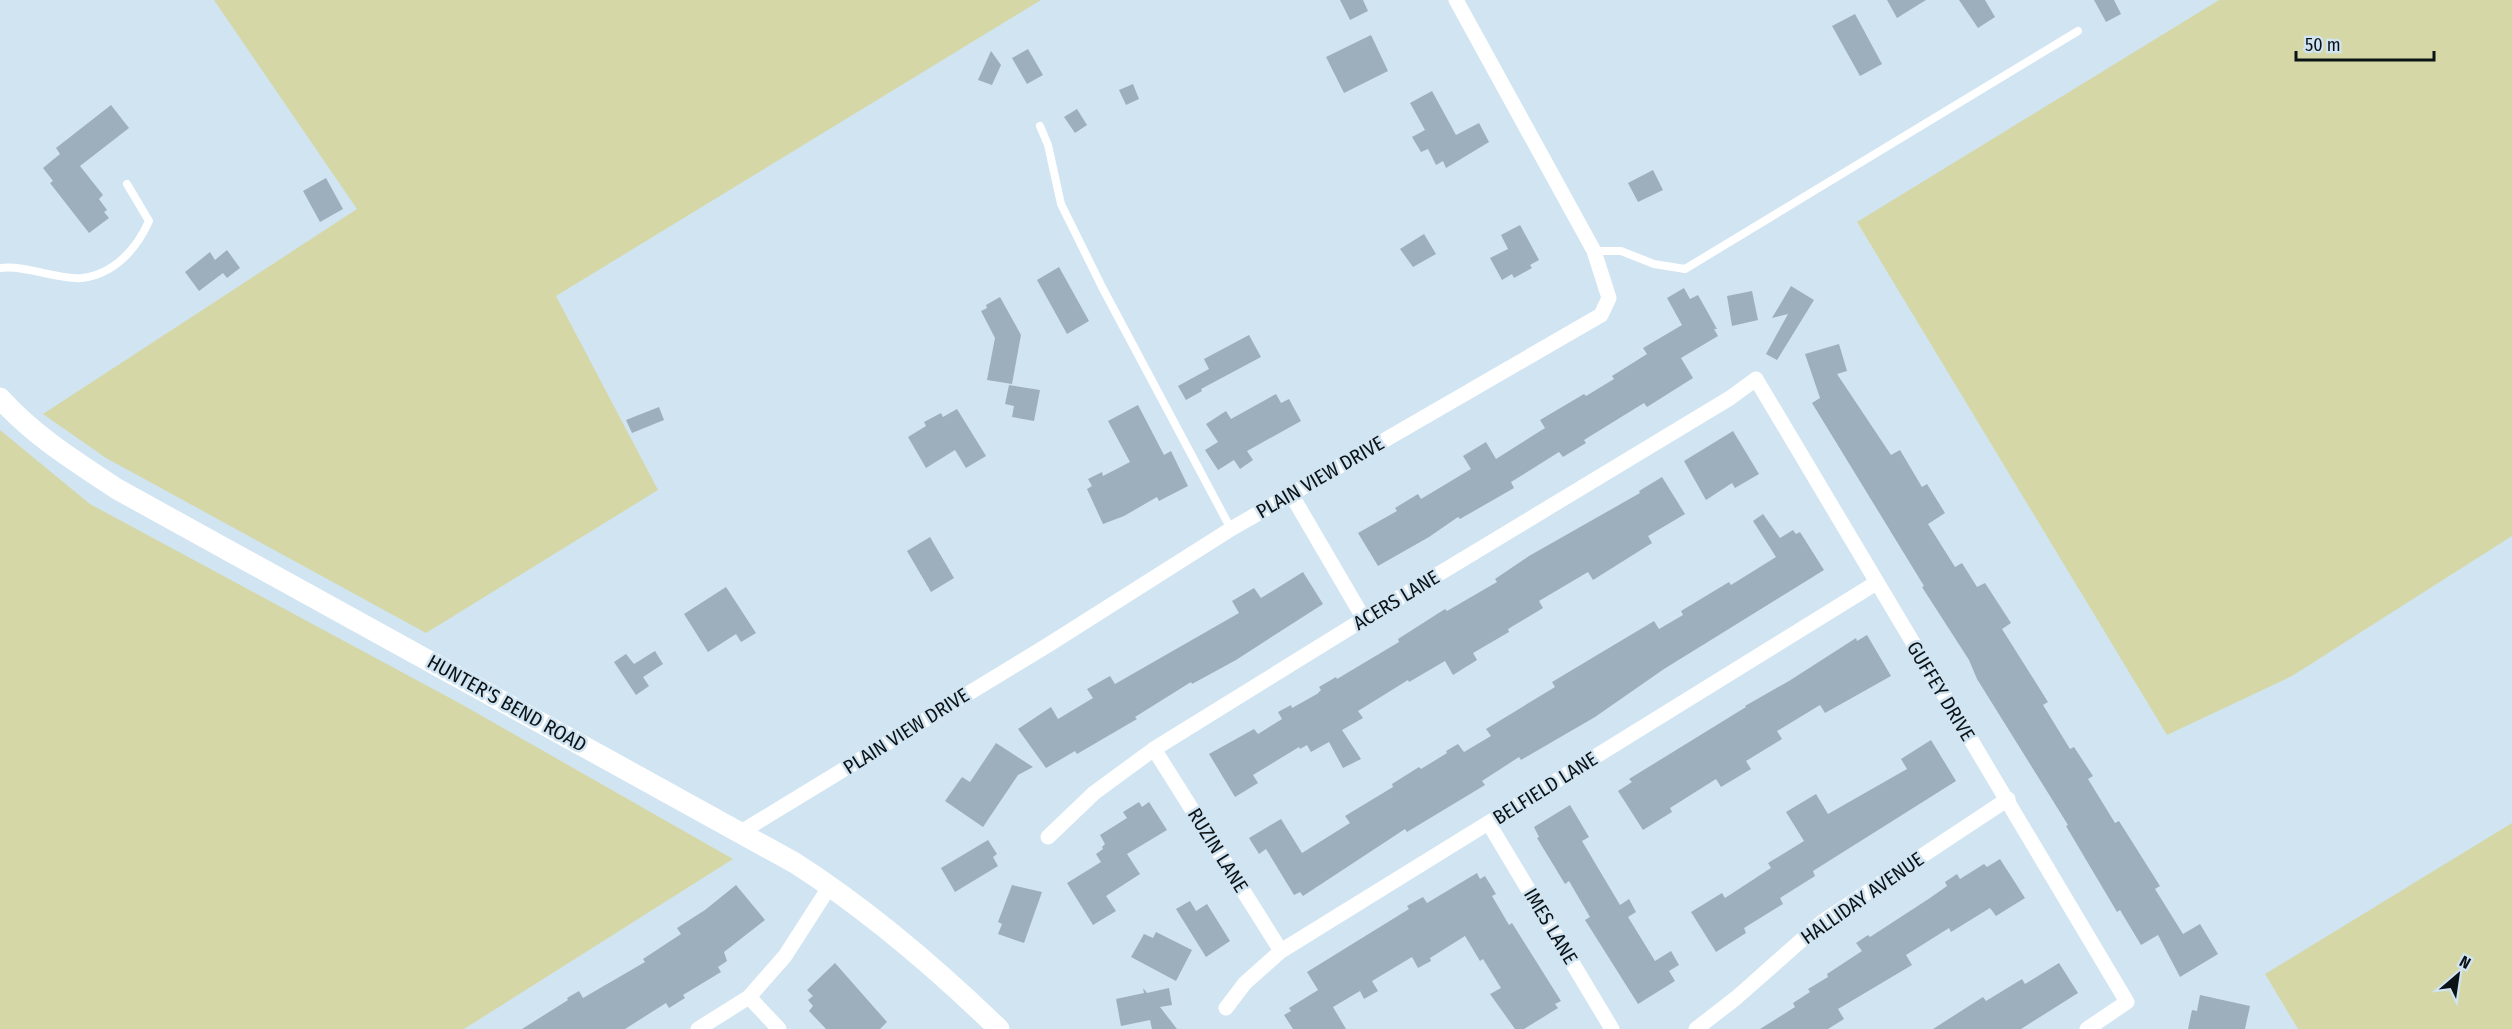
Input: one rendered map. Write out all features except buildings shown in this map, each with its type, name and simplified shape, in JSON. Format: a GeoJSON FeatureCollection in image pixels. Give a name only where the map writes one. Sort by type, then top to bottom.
{"type":"FeatureCollection","features":[{"type":"Feature","properties":{"kind":"street","name":"PLAIN VIEW DRIVE"},"geometry":{"type":"LineString","coordinates":[[741,832],[1058,639],[1231,529],[1601,315],[1609,298],[1594,251],[1456,0]]}},
{"type":"Feature","properties":{"kind":"street","name":"GUFFEY DRIVE"},"geometry":{"type":"LineString","coordinates":[[1756,379],[2127,1002],[2087,1029]]}},
{"type":"Feature","properties":{"kind":"street","name":"ACERS LANE"},"geometry":{"type":"LineString","coordinates":[[1047,837],[1094,793],[1154,749],[1730,398],[1756,379]]}},
{"type":"Feature","properties":{"kind":"street","name":"HUNTER'S BEND ROAD"},"geometry":{"type":"LineString","coordinates":[[0,398],[16,416],[55,448],[117,489],[741,832],[830,886],[885,926],[942,974],[999,1029]]}},
{"type":"Feature","properties":{"kind":"street"},"geometry":{"type":"LineString","coordinates":[[1291,494],[1364,619]]}},
{"type":"Feature","properties":{"kind":"street","name":"BELFIELD LANE"},"geometry":{"type":"LineString","coordinates":[[1226,1008],[1245,983],[1281,951],[1876,583]]}},
{"type":"Feature","properties":{"kind":"street","name":"RUZIN LANE"},"geometry":{"type":"LineString","coordinates":[[1154,749],[1281,951]]}},
{"type":"Feature","properties":{"kind":"street","name":"HALLIDAY AVENUE"},"geometry":{"type":"LineString","coordinates":[[1696,1029],[1736,998],[1822,922],[2008,799]]}},
{"type":"Feature","properties":{"kind":"street","name":"IMES LANE"},"geometry":{"type":"LineString","coordinates":[[1489,824],[1612,1029]]}},
{"type":"Feature","properties":{"kind":"street"},"geometry":{"type":"LineString","coordinates":[[698,1029],[749,997],[785,956],[830,886]]}},
{"type":"Feature","properties":{"kind":"street"},"geometry":{"type":"LineString","coordinates":[[749,997],[779,1029]]}},
{"type":"Feature","properties":{"kind":"lane"},"geometry":{"type":"LineString","coordinates":[[1594,251],[1621,251],[1654,264],[1685,269],[2078,31]]}},
{"type":"Feature","properties":{"kind":"lane"},"geometry":{"type":"LineString","coordinates":[[1040,126],[1048,145],[1060,204],[1231,529]]}},
{"type":"Feature","properties":{"kind":"lane"},"geometry":{"type":"LineString","coordinates":[[0,268],[33,270],[82,278],[107,270],[130,253],[140,240],[149,220],[128,184]]}},
{"type":"Feature","properties":{"kind":"green space"},"geometry":{"type":"Polygon","coordinates":[[[214,0],[1041,0],[556,296],[658,490],[426,633],[106,458],[43,414],[357,209],[214,0]]]}},
{"type":"Feature","properties":{"kind":"green space"},"geometry":{"type":"Polygon","coordinates":[[[2219,0],[2512,0],[2512,536],[2292,676],[2167,735],[1857,222],[2219,0]]]}},
{"type":"Feature","properties":{"kind":"green space"},"geometry":{"type":"Polygon","coordinates":[[[0,430],[90,504],[461,704],[733,859],[464,1029],[0,1029],[0,430]]]}},
{"type":"Feature","properties":{"kind":"green space"},"geometry":{"type":"Polygon","coordinates":[[[2512,823],[2512,1029],[2298,1029],[2265,974],[2512,823]]]}}]}
